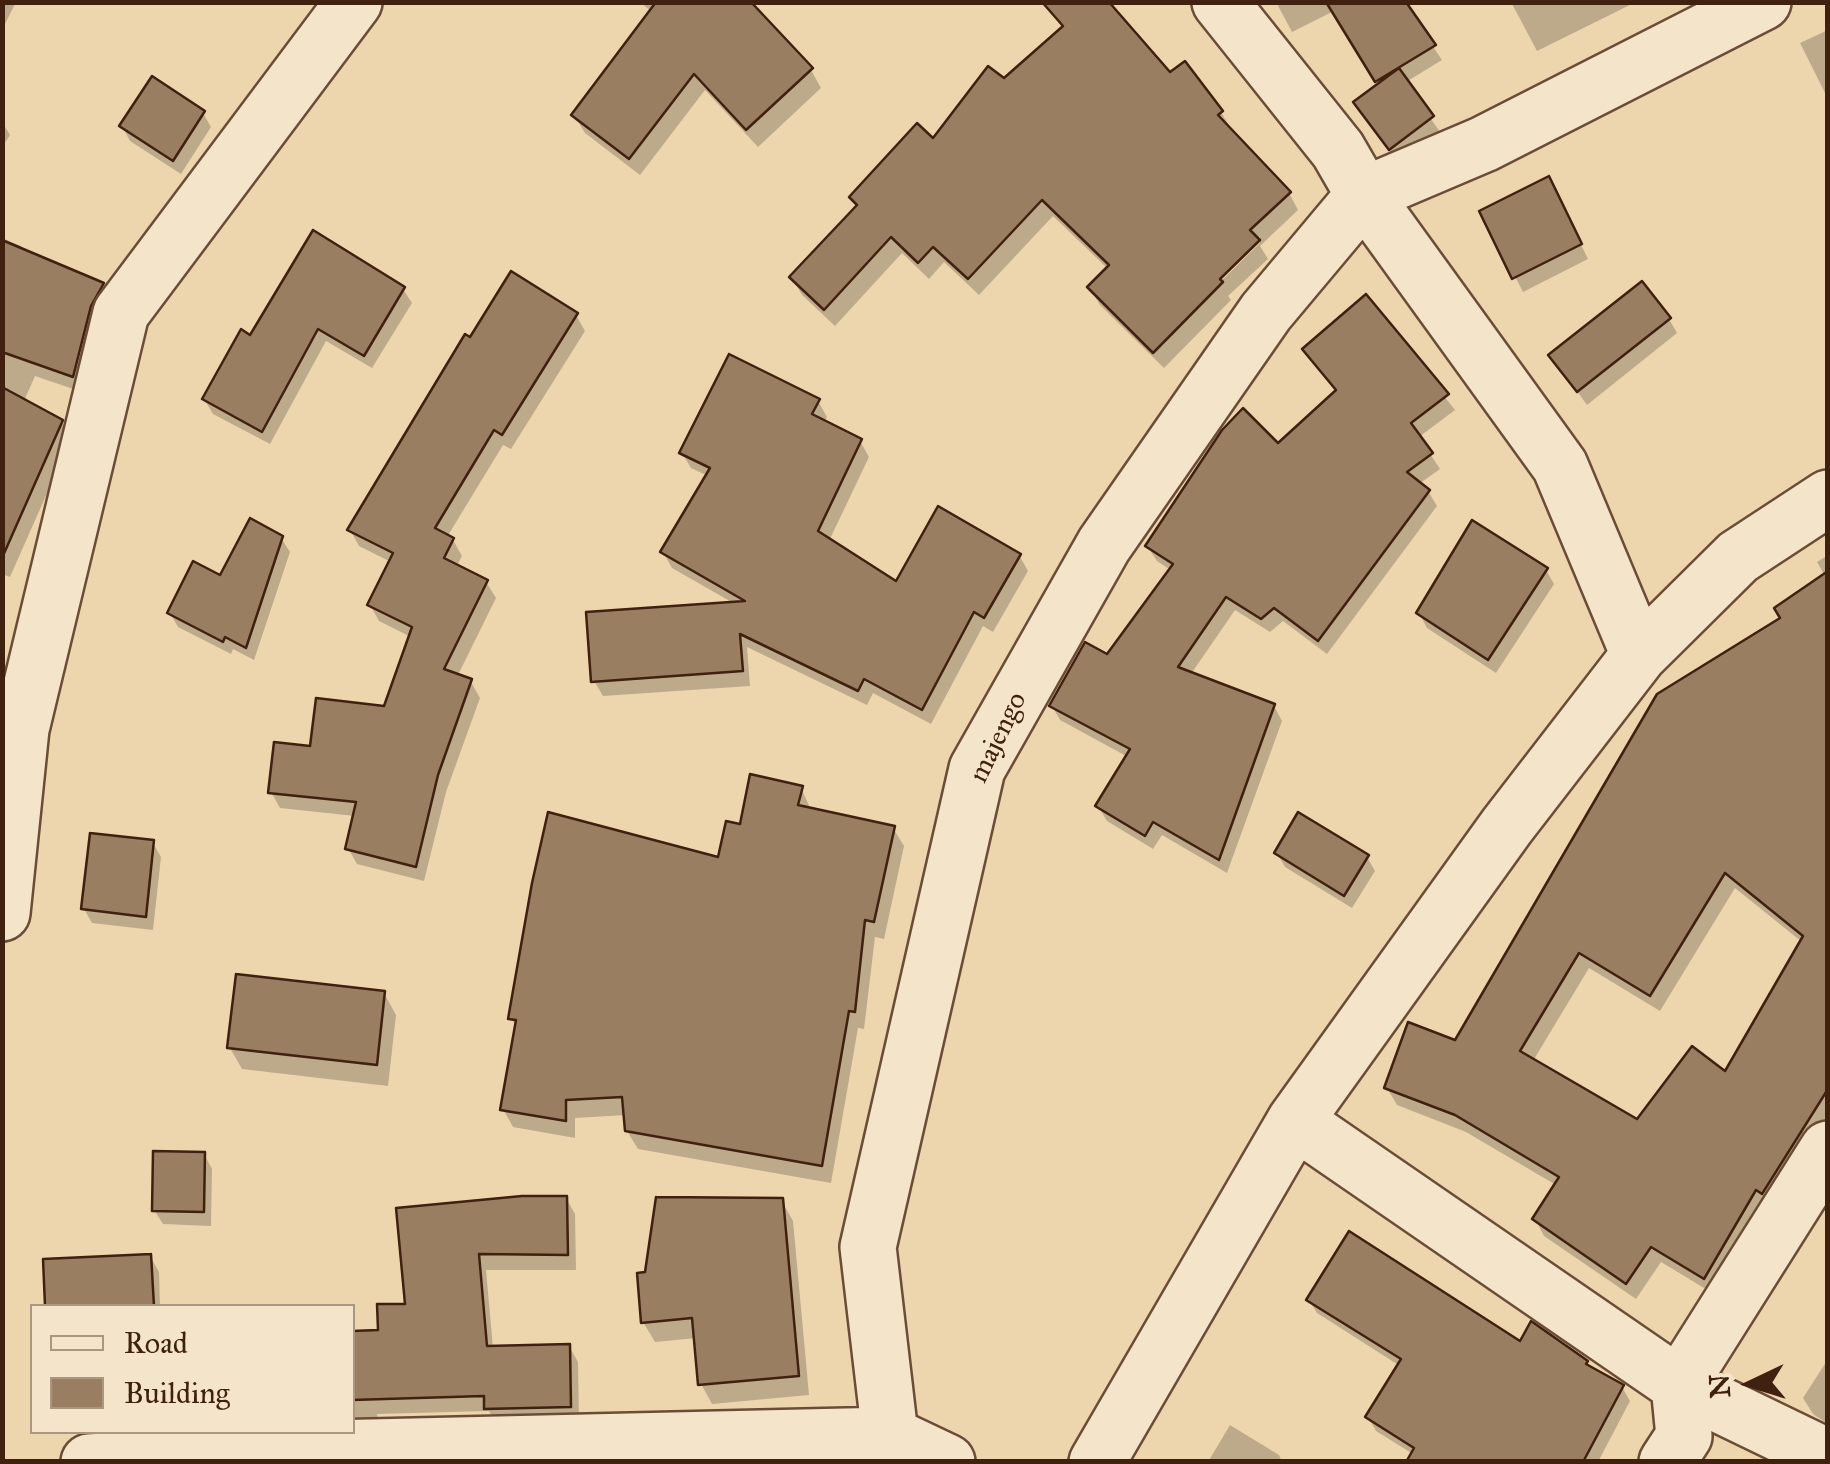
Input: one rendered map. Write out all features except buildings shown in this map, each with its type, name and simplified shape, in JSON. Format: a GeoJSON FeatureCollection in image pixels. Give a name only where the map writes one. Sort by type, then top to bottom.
{"type":"FeatureCollection","features":[{"type":"Feature","properties":{"kind":"street"},"geometry":{"type":"LineString","coordinates":[[2,913],[21,729],[122,312],[354,2]]}},
{"type":"Feature","properties":{"kind":"street"},"geometry":{"type":"LineString","coordinates":[[1220,2],[1338,150],[1364,195],[1560,466],[1640,656]]}},
{"type":"Feature","properties":{"kind":"street"},"geometry":{"type":"LineString","coordinates":[[1364,195],[1484,144],[1763,2]]}},
{"type":"Feature","properties":{"kind":"street","name":"majengo"},"geometry":{"type":"LineString","coordinates":[[895,1448],[868,1248],[977,769],[1104,544],[1266,312],[1364,195]]}},
{"type":"Feature","properties":{"kind":"street"},"geometry":{"type":"LineString","coordinates":[[1096,1462],[1294,1121],[1508,826],[1640,656],[1738,557],[1828,498]]}},
{"type":"Feature","properties":{"kind":"street"},"geometry":{"type":"LineString","coordinates":[[1294,1121],[1679,1385],[1828,1457]]}},
{"type":"Feature","properties":{"kind":"street"},"geometry":{"type":"LineString","coordinates":[[1667,1462],[1684,1436],[1679,1385],[1828,1148]]}},
{"type":"Feature","properties":{"kind":"street"},"geometry":{"type":"LineString","coordinates":[[90,1462],[327,1448],[895,1448],[947,1462]]}}]}
